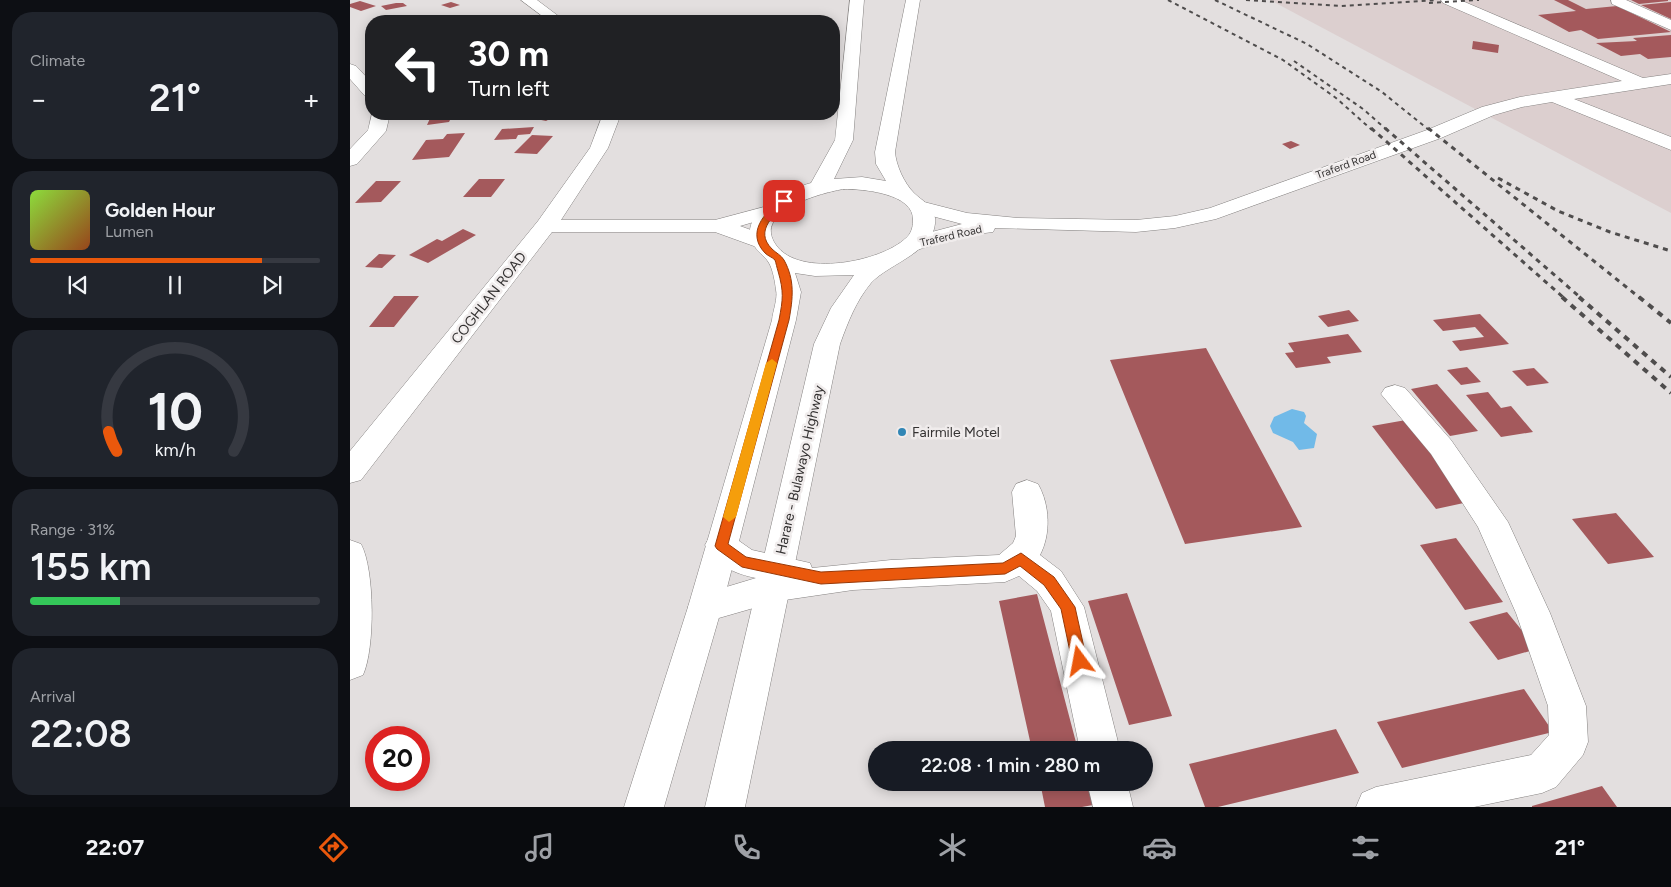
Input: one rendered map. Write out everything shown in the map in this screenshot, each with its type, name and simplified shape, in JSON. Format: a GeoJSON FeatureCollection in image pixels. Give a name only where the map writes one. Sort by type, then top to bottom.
{"type":"FeatureCollection","features":[{"type":"Feature","properties":{"kind":"main road"},"geometry":{"type":"LineString","coordinates":[[528,0],[549,15]]}},
{"type":"Feature","properties":{"kind":"main road"},"geometry":{"type":"LineString","coordinates":[[819,188],[844,140],[857,0]]}},
{"type":"Feature","properties":{"kind":"main road","name":"Harare - Bulawayo Highway"},"geometry":{"type":"LineString","coordinates":[[716,226],[744,234],[800,267],[825,270],[852,269],[879,263],[899,255],[913,244],[922,232],[925,219],[886,164],[885,152],[913,0]]}},
{"type":"Feature","properties":{"kind":"main road"},"geometry":{"type":"LineString","coordinates":[[1448,0],[1637,82]]}},
{"type":"Feature","properties":{"kind":"main road"},"geometry":{"type":"LineString","coordinates":[[1617,1],[1671,26]]}},
{"type":"Feature","properties":{"kind":"main road"},"geometry":{"type":"LineString","coordinates":[[350,69],[365,85]]}},
{"type":"Feature","properties":{"kind":"main road","name":"Traferd Road"},"geometry":{"type":"LineString","coordinates":[[912,200],[967,219],[1018,224],[1136,226],[1175,222],[1216,213],[1434,134],[1488,112],[1520,102],[1637,82],[1671,79]]}},
{"type":"Feature","properties":{"kind":"main road"},"geometry":{"type":"LineString","coordinates":[[1554,97],[1671,144]]}},
{"type":"Feature","properties":{"kind":"main road"},"geometry":{"type":"LineString","coordinates":[[350,160],[377,131],[380,120]]}},
{"type":"Feature","properties":{"kind":"main road","name":"COGHLAN ROAD"},"geometry":{"type":"LineString","coordinates":[[350,472],[546,226],[599,148],[610,120]]}},
{"type":"Feature","properties":{"kind":"main road"},"geometry":{"type":"LineString","coordinates":[[644,807],[705,607],[784,320],[789,292],[761,232],[764,221],[771,211],[784,201],[819,188],[865,184],[886,187],[912,200]]}},
{"type":"Feature","properties":{"kind":"main road"},"geometry":{"type":"LineString","coordinates":[[546,226],[716,226],[771,211]]}},
{"type":"Feature","properties":{"kind":"main road","name":"Traferd Road"},"geometry":{"type":"LineString","coordinates":[[913,244],[968,229],[1018,224]]}},
{"type":"Feature","properties":{"kind":"main road","name":"Harare - Bulawayo Highway"},"geometry":{"type":"LineString","coordinates":[[725,807],[828,344],[840,310],[856,287],[879,263]]}},
{"type":"Feature","properties":{"kind":"main road"},"geometry":{"type":"LineString","coordinates":[[1376,807],[1542,773],[1569,742],[1567,706],[1533,613],[1492,522],[1442,447],[1395,394]]}},
{"type":"Feature","properties":{"kind":"main road"},"geometry":{"type":"LineString","coordinates":[[705,607],[776,578],[821,578],[1005,568],[1021,559],[1032,540],[1027,492]]}},
{"type":"Feature","properties":{"kind":"main road"},"geometry":{"type":"LineString","coordinates":[[721,546],[742,562],[776,578]]}},
{"type":"Feature","properties":{"kind":"main road"},"geometry":{"type":"LineString","coordinates":[[350,553],[355,591],[350,664]]}},
{"type":"Feature","properties":{"kind":"main road"},"geometry":{"type":"LineString","coordinates":[[1021,559],[1049,581],[1068,607],[1098,741]]}},
{"type":"Feature","properties":{"kind":"main road"},"geometry":{"type":"LineString","coordinates":[[1109,791],[1113,807]]}},
{"type":"Feature","properties":{"kind":"shaded area"},"geometry":{"type":"Polygon","coordinates":[[[1270,0],[1671,0],[1671,213],[1270,0]]]}},
{"type":"Feature","properties":{"kind":"water"},"geometry":{"type":"Polygon","coordinates":[[[1292,409],[1304,412],[1306,416],[1304,423],[1317,434],[1314,448],[1299,450],[1293,442],[1273,433],[1270,426],[1274,417],[1292,409]]]}},
{"type":"Feature","properties":{"kind":"building"},"geometry":{"type":"Polygon","coordinates":[[[1554,0],[1568,0],[1586,9],[1617,6],[1671,32],[1598,39],[1581,30],[1569,32],[1538,15],[1576,11],[1554,0]]]}},
{"type":"Feature","properties":{"kind":"building"},"geometry":{"type":"Polygon","coordinates":[[[1631,0],[1668,0],[1668,1],[1639,4],[1631,0]]]}},
{"type":"Feature","properties":{"kind":"building"},"geometry":{"type":"Polygon","coordinates":[[[360,1],[376,6],[361,11],[350,7],[350,4],[360,1]]]}},
{"type":"Feature","properties":{"kind":"building"},"geometry":{"type":"Polygon","coordinates":[[[451,2],[460,5],[450,8],[441,5],[451,2]]]}},
{"type":"Feature","properties":{"kind":"building"},"geometry":{"type":"Polygon","coordinates":[[[1671,2],[1671,19],[1641,5],[1671,2]]]}},
{"type":"Feature","properties":{"kind":"building"},"geometry":{"type":"Polygon","coordinates":[[[403,3],[407,6],[386,10],[381,6],[403,3]]]}},
{"type":"Feature","properties":{"kind":"building"},"geometry":{"type":"Polygon","coordinates":[[[1671,35],[1671,57],[1648,59],[1640,54],[1621,56],[1596,43],[1637,41],[1633,38],[1671,35]]]}},
{"type":"Feature","properties":{"kind":"building"},"geometry":{"type":"Polygon","coordinates":[[[1473,41],[1499,45],[1498,53],[1472,49],[1473,41]]]}},
{"type":"Feature","properties":{"kind":"building"},"geometry":{"type":"Polygon","coordinates":[[[429,120],[450,120],[449,122],[427,125],[429,120]]]}},
{"type":"Feature","properties":{"kind":"building"},"geometry":{"type":"Polygon","coordinates":[[[534,127],[530,134],[518,135],[516,139],[494,140],[502,129],[534,127]]]}},
{"type":"Feature","properties":{"kind":"building"},"geometry":{"type":"Polygon","coordinates":[[[465,133],[449,157],[412,160],[426,140],[443,139],[447,134],[465,133]]]}},
{"type":"Feature","properties":{"kind":"building"},"geometry":{"type":"Polygon","coordinates":[[[532,135],[553,136],[537,154],[514,153],[532,135]]]}},
{"type":"Feature","properties":{"kind":"building"},"geometry":{"type":"Polygon","coordinates":[[[1291,141],[1300,145],[1290,149],[1282,144],[1291,141]]]}},
{"type":"Feature","properties":{"kind":"building"},"geometry":{"type":"Polygon","coordinates":[[[479,179],[505,179],[491,197],[463,197],[479,179]]]}},
{"type":"Feature","properties":{"kind":"building"},"geometry":{"type":"Polygon","coordinates":[[[376,181],[401,181],[381,202],[355,203],[376,181]]]}},
{"type":"Feature","properties":{"kind":"building"},"geometry":{"type":"Polygon","coordinates":[[[463,229],[476,235],[428,263],[409,255],[437,239],[442,241],[463,229]]]}},
{"type":"Feature","properties":{"kind":"building"},"geometry":{"type":"Polygon","coordinates":[[[379,254],[396,255],[382,268],[365,267],[379,254]]]}},
{"type":"Feature","properties":{"kind":"building"},"geometry":{"type":"Polygon","coordinates":[[[394,296],[419,296],[394,327],[369,327],[394,296]]]}},
{"type":"Feature","properties":{"kind":"building"},"geometry":{"type":"Polygon","coordinates":[[[1349,310],[1359,321],[1328,327],[1318,316],[1349,310]]]}},
{"type":"Feature","properties":{"kind":"building"},"geometry":{"type":"Polygon","coordinates":[[[1480,314],[1509,344],[1460,351],[1452,341],[1484,337],[1475,327],[1443,331],[1433,320],[1480,314]]]}},
{"type":"Feature","properties":{"kind":"building"},"geometry":{"type":"Polygon","coordinates":[[[1348,334],[1362,352],[1327,357],[1331,363],[1296,368],[1285,353],[1294,352],[1288,343],[1348,334]]]}},
{"type":"Feature","properties":{"kind":"building"},"geometry":{"type":"Polygon","coordinates":[[[1206,348],[1302,527],[1185,544],[1110,360],[1206,348]]]}},
{"type":"Feature","properties":{"kind":"building"},"geometry":{"type":"Polygon","coordinates":[[[1467,367],[1481,382],[1461,385],[1447,370],[1467,367]]]}},
{"type":"Feature","properties":{"kind":"building"},"geometry":{"type":"Polygon","coordinates":[[[1534,368],[1549,383],[1527,386],[1512,371],[1534,368]]]}},
{"type":"Feature","properties":{"kind":"building"},"geometry":{"type":"Polygon","coordinates":[[[1437,384],[1478,431],[1450,436],[1411,389],[1437,384]]]}},
{"type":"Feature","properties":{"kind":"building"},"geometry":{"type":"Polygon","coordinates":[[[1488,392],[1501,408],[1511,406],[1533,432],[1501,437],[1466,395],[1488,392]]]}},
{"type":"Feature","properties":{"kind":"building"},"geometry":{"type":"Polygon","coordinates":[[[1406,420],[1473,501],[1436,509],[1372,426],[1406,420]]]}},
{"type":"Feature","properties":{"kind":"building"},"geometry":{"type":"Polygon","coordinates":[[[1616,513],[1654,557],[1608,564],[1572,519],[1616,513]]]}},
{"type":"Feature","properties":{"kind":"building"},"geometry":{"type":"Polygon","coordinates":[[[1456,538],[1503,602],[1465,610],[1420,545],[1456,538]]]}},
{"type":"Feature","properties":{"kind":"building"},"geometry":{"type":"Polygon","coordinates":[[[1127,593],[1172,716],[1129,725],[1088,601],[1127,593]]]}},
{"type":"Feature","properties":{"kind":"building"},"geometry":{"type":"Polygon","coordinates":[[[1037,594],[1076,741],[1030,741],[999,601],[1037,594]]]}},
{"type":"Feature","properties":{"kind":"building"},"geometry":{"type":"Polygon","coordinates":[[[1507,612],[1537,649],[1498,660],[1469,622],[1507,612]]]}},
{"type":"Feature","properties":{"kind":"building"},"geometry":{"type":"Polygon","coordinates":[[[1524,689],[1553,732],[1402,768],[1377,722],[1524,689]]]}},
{"type":"Feature","properties":{"kind":"building"},"geometry":{"type":"Polygon","coordinates":[[[1336,729],[1359,773],[1218,807],[1205,807],[1189,764],[1336,729]]]}},
{"type":"Feature","properties":{"kind":"building"},"geometry":{"type":"Polygon","coordinates":[[[1602,786],[1617,807],[1532,807],[1532,806],[1602,786]]]}},
{"type":"Feature","properties":{"kind":"building"},"geometry":{"type":"Polygon","coordinates":[[[1042,791],[1089,791],[1093,805],[1082,807],[1045,807],[1042,791]]]}},
{"type":"Feature","properties":{"kind":"railway"},"geometry":{"type":"LineString","coordinates":[[1168,0],[1283,60],[1336,98],[1372,130]]}},
{"type":"Feature","properties":{"kind":"railway"},"geometry":{"type":"LineString","coordinates":[[1215,0],[1307,44],[1382,92],[1429,130]]}},
{"type":"Feature","properties":{"kind":"railway"},"geometry":{"type":"LineString","coordinates":[[1246,0],[1341,6],[1436,0]]}},
{"type":"Feature","properties":{"kind":"railway"},"geometry":{"type":"LineString","coordinates":[[1429,3],[1479,0]]}},
{"type":"Feature","properties":{"kind":"railway"},"geometry":{"type":"LineString","coordinates":[[1294,61],[1363,109],[1387,130]]}},
{"type":"Feature","properties":{"kind":"railway"},"geometry":{"type":"LineString","coordinates":[[1371,128],[1564,298]]}},
{"type":"Feature","properties":{"kind":"railway"},"geometry":{"type":"LineString","coordinates":[[1385,128],[1581,298]]}},
{"type":"Feature","properties":{"kind":"railway"},"geometry":{"type":"LineString","coordinates":[[1428,128],[1640,298]]}},
{"type":"Feature","properties":{"kind":"railway"},"geometry":{"type":"LineString","coordinates":[[1498,178],[1558,211],[1610,232],[1671,251]]}},
{"type":"Feature","properties":{"kind":"railway"},"geometry":{"type":"LineString","coordinates":[[1562,297],[1671,393]]}},
{"type":"Feature","properties":{"kind":"railway"},"geometry":{"type":"LineString","coordinates":[[1579,297],[1671,377]]}},
{"type":"Feature","properties":{"kind":"railway"},"geometry":{"type":"LineString","coordinates":[[1639,297],[1671,323]]}},
{"type":"Feature","properties":{"kind":"slow traffic"},"geometry":{"type":"LineString","coordinates":[[729,517],[772,363]]}},
{"type":"Feature","properties":{"kind":"place","name":"Fairmile Motel"},"geometry":{"type":"Point","coordinates":[902,432]}},
{"type":"Feature","properties":{"kind":"route"},"geometry":{"type":"LineString","coordinates":[[784,201],[771,211],[764,221],[761,232],[762,242],[768,251],[779,259],[789,292],[784,320],[721,546],[742,562],[821,578],[1005,568],[1021,559],[1049,581],[1068,607],[1080,661]]}}]}
